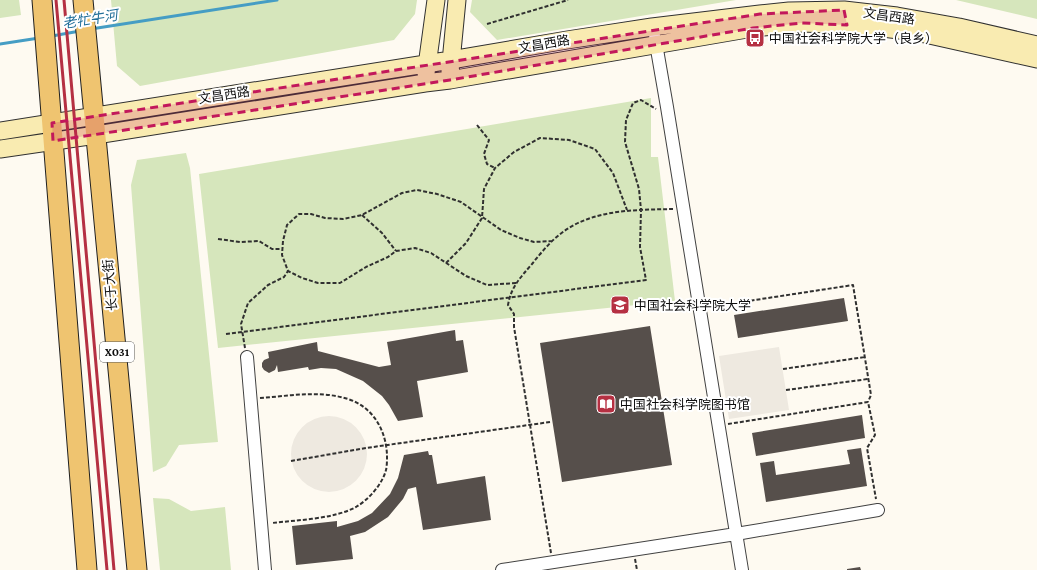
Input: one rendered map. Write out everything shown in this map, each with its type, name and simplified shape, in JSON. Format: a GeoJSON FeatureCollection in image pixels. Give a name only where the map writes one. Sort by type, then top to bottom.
{"type":"FeatureCollection","features":[{"type":"Feature","properties":{"kind":"main road"},"geometry":{"type":"LineString","coordinates":[[450,80],[457,2]]}},
{"type":"Feature","properties":{"kind":"main road"},"geometry":{"type":"LineString","coordinates":[[425,83],[436,3]]}},
{"type":"Feature","properties":{"kind":"main road","name":"长于大街"},"geometry":{"type":"LineString","coordinates":[[83,6],[137,570]]}},
{"type":"Feature","properties":{"kind":"main road"},"geometry":{"type":"LineString","coordinates":[[42,8],[87,570]]}},
{"type":"Feature","properties":{"kind":"main road","name":"文昌西路"},"geometry":{"type":"LineString","coordinates":[[52,132],[94,115],[451,60],[652,27],[789,11],[845,12],[897,16],[959,27],[1037,45]]}},
{"type":"Feature","properties":{"kind":"main road","name":"文昌西路"},"geometry":{"type":"LineString","coordinates":[[52,132],[96,135],[450,80],[753,28],[802,23],[845,12],[916,32],[1037,59]]}},
{"type":"Feature","properties":{"kind":"main road"},"geometry":{"type":"LineString","coordinates":[[0,131],[52,132]]}},
{"type":"Feature","properties":{"kind":"main road"},"geometry":{"type":"LineString","coordinates":[[0,149],[52,132]]}},
{"type":"Feature","properties":{"kind":"street"},"geometry":{"type":"LineString","coordinates":[[652,27],[684,209],[742,570]]}},
{"type":"Feature","properties":{"kind":"street"},"geometry":{"type":"LineString","coordinates":[[247,357],[265,570]]}},
{"type":"Feature","properties":{"kind":"street"},"geometry":{"type":"LineString","coordinates":[[502,570],[553,566],[878,510]]}},
{"type":"Feature","properties":{"kind":"path"},"geometry":{"type":"LineString","coordinates":[[487,24],[568,0]]}},
{"type":"Feature","properties":{"kind":"path"},"geometry":{"type":"LineString","coordinates":[[226,334],[646,280],[640,247],[641,210],[639,188],[625,142],[626,120],[633,103],[641,100],[656,109],[667,107]]}},
{"type":"Feature","properties":{"kind":"path"},"geometry":{"type":"LineString","coordinates":[[477,125],[489,140],[484,154],[487,164],[495,168]]}},
{"type":"Feature","properties":{"kind":"path"},"geometry":{"type":"LineString","coordinates":[[446,262],[466,243],[482,218],[484,189],[495,168],[514,152],[540,138],[568,140],[595,149],[613,173],[627,211]]}},
{"type":"Feature","properties":{"kind":"path"},"geometry":{"type":"LineString","coordinates":[[516,282],[487,285],[466,276],[431,253],[416,248],[396,251],[388,257],[366,267],[340,283],[318,283],[302,278],[288,271],[282,255],[287,225],[299,214],[311,214],[325,218],[343,219],[362,215],[402,193],[417,190],[437,194],[461,202],[501,230],[520,238],[534,242],[553,241]]}},
{"type":"Feature","properties":{"kind":"path"},"geometry":{"type":"LineString","coordinates":[[553,566],[514,327],[514,314],[508,306],[510,298],[516,282],[537,257],[559,235],[580,222],[600,215],[627,211],[684,209]]}},
{"type":"Feature","properties":{"kind":"path"},"geometry":{"type":"LineString","coordinates":[[362,215],[382,234],[396,251]]}},
{"type":"Feature","properties":{"kind":"path"},"geometry":{"type":"LineString","coordinates":[[218,239],[240,242],[259,241],[272,249],[283,249]]}},
{"type":"Feature","properties":{"kind":"path"},"geometry":{"type":"LineString","coordinates":[[247,357],[242,324],[248,303],[268,285],[284,277],[288,271]]}},
{"type":"Feature","properties":{"kind":"path"},"geometry":{"type":"LineString","coordinates":[[700,308],[853,285],[871,395],[868,402],[875,435],[867,448],[878,510]]}},
{"type":"Feature","properties":{"kind":"path"},"geometry":{"type":"LineString","coordinates":[[783,369],[865,357]]}},
{"type":"Feature","properties":{"kind":"path"},"geometry":{"type":"LineString","coordinates":[[786,390],[868,379]]}},
{"type":"Feature","properties":{"kind":"path"},"geometry":{"type":"LineString","coordinates":[[250,399],[307,394],[330,394],[349,400],[363,406],[374,416],[382,430],[386,445],[386,471],[379,485],[369,498],[355,508],[337,515],[261,524]]}},
{"type":"Feature","properties":{"kind":"path"},"geometry":{"type":"LineString","coordinates":[[718,425],[868,402]]}},
{"type":"Feature","properties":{"kind":"path"},"geometry":{"type":"LineString","coordinates":[[291,461],[366,448],[550,422]]}},
{"type":"Feature","properties":{"kind":"highlighted area"},"geometry":{"type":"Polygon","coordinates":[[[844,10],[847,25],[802,23],[753,28],[450,80],[53,141],[52,123],[760,14],[844,10]]]}},
{"type":"Feature","properties":{"kind":"green space"},"geometry":{"type":"Polygon","coordinates":[[[0,0],[19,0],[21,15],[0,18],[0,0]]]}},
{"type":"Feature","properties":{"kind":"green space"},"geometry":{"type":"Polygon","coordinates":[[[111,0],[417,0],[415,14],[394,40],[140,86],[117,66],[111,0]]]}},
{"type":"Feature","properties":{"kind":"green space"},"geometry":{"type":"Polygon","coordinates":[[[472,0],[736,0],[497,40],[470,12],[472,0]]]}},
{"type":"Feature","properties":{"kind":"green space"},"geometry":{"type":"Polygon","coordinates":[[[956,0],[1037,0],[1037,19],[956,0]]]}},
{"type":"Feature","properties":{"kind":"green space"},"geometry":{"type":"Polygon","coordinates":[[[651,98],[651,157],[658,157],[675,301],[218,348],[199,174],[651,98]]]}},
{"type":"Feature","properties":{"kind":"green space"},"geometry":{"type":"Polygon","coordinates":[[[186,153],[190,168],[218,442],[179,445],[166,466],[153,472],[131,185],[137,160],[186,153]]]}},
{"type":"Feature","properties":{"kind":"green space"},"geometry":{"type":"Polygon","coordinates":[[[153,498],[169,499],[191,511],[225,507],[231,570],[160,570],[153,498]]]}},
{"type":"Feature","properties":{"kind":"shaded area"},"geometry":{"type":"Polygon","coordinates":[[[779,347],[789,410],[729,419],[719,356],[779,347]]]}},
{"type":"Feature","properties":{"kind":"shaded area"},"geometry":{"type":"Polygon","coordinates":[[[329,416],[344,419],[356,427],[364,439],[367,454],[364,469],[356,481],[344,489],[329,492],[314,489],[302,481],[294,469],[291,454],[294,439],[302,427],[314,419],[329,416]]]}},
{"type":"Feature","properties":{"kind":"building"},"geometry":{"type":"Polygon","coordinates":[[[844,298],[848,321],[738,338],[734,315],[844,298]]]}},
{"type":"Feature","properties":{"kind":"building","name":"中国社会科学院图书馆"},"geometry":{"type":"Polygon","coordinates":[[[650,326],[672,465],[562,482],[540,343],[650,326]]]}},
{"type":"Feature","properties":{"kind":"building"},"geometry":{"type":"Polygon","coordinates":[[[455,330],[456,341],[463,340],[468,372],[417,381],[423,417],[398,421],[382,396],[363,381],[336,369],[321,368],[309,370],[308,367],[278,372],[277,365],[275,370],[269,373],[262,367],[264,360],[269,358],[268,352],[317,342],[318,351],[379,367],[391,365],[387,342],[455,330]]]}},
{"type":"Feature","properties":{"kind":"building"},"geometry":{"type":"Polygon","coordinates":[[[862,415],[865,438],[756,456],[752,433],[862,415]]]}},
{"type":"Feature","properties":{"kind":"building"},"geometry":{"type":"Polygon","coordinates":[[[861,448],[867,486],[766,502],[760,463],[774,461],[776,475],[850,464],[847,450],[861,448]]]}},
{"type":"Feature","properties":{"kind":"building"},"geometry":{"type":"Polygon","coordinates":[[[428,451],[429,455],[432,455],[437,484],[485,476],[491,520],[423,530],[416,487],[408,489],[403,499],[388,517],[365,532],[350,536],[353,559],[296,565],[292,526],[337,521],[337,527],[358,521],[372,513],[390,494],[398,478],[404,455],[428,451]]]}},
{"type":"Feature","properties":{"kind":"building"},"geometry":{"type":"Polygon","coordinates":[[[860,567],[861,570],[847,570],[847,569],[860,567]]]}},
{"type":"Feature","properties":{"kind":"waterway","name":"老牤牛河"},"geometry":{"type":"LineString","coordinates":[[91,29],[277,0]]}},
{"type":"Feature","properties":{"kind":"waterway","name":"老牤牛河"},"geometry":{"type":"LineString","coordinates":[[52,36],[80,31]]}},
{"type":"Feature","properties":{"kind":"waterway","name":"老牤牛河"},"geometry":{"type":"LineString","coordinates":[[0,44],[39,38]]}},
{"type":"Feature","properties":{"kind":"railway"},"geometry":{"type":"LineString","coordinates":[[56,0],[107,570]]}},
{"type":"Feature","properties":{"kind":"railway"},"geometry":{"type":"LineString","coordinates":[[64,0],[114,570]]}},
{"type":"Feature","properties":{"kind":"place","name":"中国社会科学院大学（良乡）"},"geometry":{"type":"Point","coordinates":[755,38]}},
{"type":"Feature","properties":{"kind":"place","name":"中国社会科学院大学"},"geometry":{"type":"Point","coordinates":[620,305]}},
{"type":"Feature","properties":{"kind":"place","name":"中国社会科学院图书馆"},"geometry":{"type":"Point","coordinates":[606,404]}}]}
